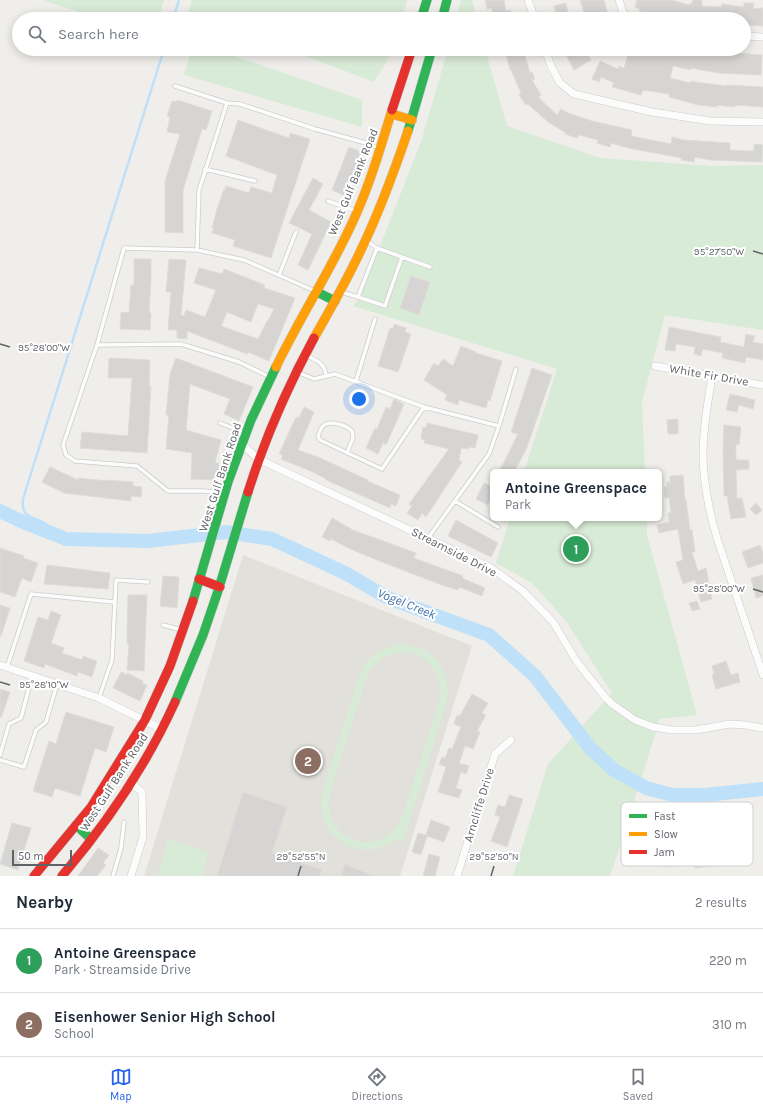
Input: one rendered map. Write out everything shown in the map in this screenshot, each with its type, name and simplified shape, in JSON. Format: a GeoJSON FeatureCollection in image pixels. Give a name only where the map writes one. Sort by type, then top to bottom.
{"type":"FeatureCollection","features":[{"type":"Feature","properties":{"kind":"main road"},"geometry":{"type":"LineString","coordinates":[[424,12],[427,0]]}},
{"type":"Feature","properties":{"kind":"main road"},"geometry":{"type":"LineString","coordinates":[[444,12],[447,0]]}},
{"type":"Feature","properties":{"kind":"main road","name":"West Gulf Bank Road"},"geometry":{"type":"LineString","coordinates":[[34,876],[91,807],[114,773],[144,720],[170,666],[183,630],[225,493],[251,420],[271,377],[317,292],[357,211],[392,114],[410,56]]}},
{"type":"Feature","properties":{"kind":"main road","name":"West Gulf Bank Road"},"geometry":{"type":"LineString","coordinates":[[62,876],[91,840],[131,782],[151,750],[177,699],[196,653],[220,587],[258,459],[297,372],[366,240],[385,198],[412,120],[430,56]]}},
{"type":"Feature","properties":{"kind":"main road"},"geometry":{"type":"LineString","coordinates":[[392,114],[412,120]]}},
{"type":"Feature","properties":{"kind":"main road"},"geometry":{"type":"LineString","coordinates":[[317,292],[335,301]]}},
{"type":"Feature","properties":{"kind":"main road"},"geometry":{"type":"LineString","coordinates":[[199,579],[220,587]]}},
{"type":"Feature","properties":{"kind":"main road"},"geometry":{"type":"LineString","coordinates":[[76,825],[91,840]]}},
{"type":"Feature","properties":{"kind":"street"},"geometry":{"type":"LineString","coordinates":[[528,0],[532,12]]}},
{"type":"Feature","properties":{"kind":"street"},"geometry":{"type":"LineString","coordinates":[[619,0],[623,12]]}},
{"type":"Feature","properties":{"kind":"street"},"geometry":{"type":"LineString","coordinates":[[751,36],[763,37]]}},
{"type":"Feature","properties":{"kind":"street"},"geometry":{"type":"LineString","coordinates":[[547,56],[550,66],[560,83],[574,94],[652,112],[710,121],[763,122]]}},
{"type":"Feature","properties":{"kind":"street","name":"White Fir Drive"},"geometry":{"type":"LineString","coordinates":[[655,366],[763,385]]}},
{"type":"Feature","properties":{"kind":"street"},"geometry":{"type":"LineString","coordinates":[[712,376],[704,430],[703,453],[706,489],[712,523],[763,675]]}},
{"type":"Feature","properties":{"kind":"street","name":"Streamside Drive"},"geometry":{"type":"LineString","coordinates":[[242,444],[258,459],[491,568],[523,591],[553,622],[577,662],[605,697],[612,704],[635,720],[653,727],[672,730],[696,730],[730,724],[763,728]]}},
{"type":"Feature","properties":{"kind":"street"},"geometry":{"type":"LineString","coordinates":[[3,666],[99,698],[162,729]]}},
{"type":"Feature","properties":{"kind":"street","name":"Arncliffe Drive"},"geometry":{"type":"LineString","coordinates":[[457,876],[495,754],[511,740]]}},
{"type":"Feature","properties":{"kind":"street"},"geometry":{"type":"LineString","coordinates":[[131,782],[142,792],[143,837],[131,876]]}},
{"type":"Feature","properties":{"kind":"lane"},"geometry":{"type":"LineString","coordinates":[[175,86],[227,103],[240,104],[315,129],[380,148]]}},
{"type":"Feature","properties":{"kind":"lane"},"geometry":{"type":"LineString","coordinates":[[197,250],[199,190],[227,103]]}},
{"type":"Feature","properties":{"kind":"lane"},"geometry":{"type":"LineString","coordinates":[[206,169],[254,181]]}},
{"type":"Feature","properties":{"kind":"lane"},"geometry":{"type":"LineString","coordinates":[[328,201],[357,211]]}},
{"type":"Feature","properties":{"kind":"lane"},"geometry":{"type":"LineString","coordinates":[[279,275],[296,232]]}},
{"type":"Feature","properties":{"kind":"lane"},"geometry":{"type":"LineString","coordinates":[[366,240],[377,248],[430,267]]}},
{"type":"Feature","properties":{"kind":"lane"},"geometry":{"type":"LineString","coordinates":[[225,493],[203,490],[168,491],[137,466],[75,461],[66,455],[63,445],[97,345],[124,248],[197,250],[244,260],[317,292]]}},
{"type":"Feature","properties":{"kind":"lane"},"geometry":{"type":"LineString","coordinates":[[358,297],[377,248]]}},
{"type":"Feature","properties":{"kind":"lane"},"geometry":{"type":"LineString","coordinates":[[340,291],[385,306],[402,257]]}},
{"type":"Feature","properties":{"kind":"lane"},"geometry":{"type":"LineString","coordinates":[[356,381],[375,319]]}},
{"type":"Feature","properties":{"kind":"lane"},"geometry":{"type":"LineString","coordinates":[[97,345],[181,344],[239,362],[271,377]]}},
{"type":"Feature","properties":{"kind":"lane"},"geometry":{"type":"LineString","coordinates":[[306,355],[323,365],[326,376]]}},
{"type":"Feature","properties":{"kind":"lane"},"geometry":{"type":"LineString","coordinates":[[428,538],[489,454],[516,369]]}},
{"type":"Feature","properties":{"kind":"lane"},"geometry":{"type":"LineString","coordinates":[[297,372],[314,379],[335,374],[424,407],[499,426]]}},
{"type":"Feature","properties":{"kind":"lane"},"geometry":{"type":"LineString","coordinates":[[347,453],[353,438],[352,431],[348,427],[335,424],[327,424],[322,427],[318,436],[320,440],[347,453],[382,469],[424,407]]}},
{"type":"Feature","properties":{"kind":"lane"},"geometry":{"type":"LineString","coordinates":[[220,423],[240,431],[242,434],[242,444]]}},
{"type":"Feature","properties":{"kind":"lane"},"geometry":{"type":"LineString","coordinates":[[455,500],[498,527]]}},
{"type":"Feature","properties":{"kind":"lane"},"geometry":{"type":"LineString","coordinates":[[99,698],[112,660],[116,580],[148,582]]}},
{"type":"Feature","properties":{"kind":"lane"},"geometry":{"type":"LineString","coordinates":[[3,666],[31,594],[114,602]]}},
{"type":"Feature","properties":{"kind":"lane"},"geometry":{"type":"LineString","coordinates":[[163,624],[183,630]]}},
{"type":"Feature","properties":{"kind":"lane"},"geometry":{"type":"LineString","coordinates":[[0,755],[9,724],[21,718],[32,676]]}},
{"type":"Feature","properties":{"kind":"lane"},"geometry":{"type":"LineString","coordinates":[[0,760],[24,767],[36,730],[46,722],[57,684]]}},
{"type":"Feature","properties":{"kind":"lane"},"geometry":{"type":"LineString","coordinates":[[113,876],[121,848],[124,822]]}},
{"type":"Feature","properties":{"kind":"shaded area"},"geometry":{"type":"Polygon","coordinates":[[[243,555],[472,646],[400,876],[144,876],[243,555]]]}},
{"type":"Feature","properties":{"kind":"green space"},"geometry":{"type":"Polygon","coordinates":[[[42,0],[164,0],[160,12],[79,12],[42,0]]]}},
{"type":"Feature","properties":{"kind":"green space"},"geometry":{"type":"Polygon","coordinates":[[[192,0],[407,0],[404,12],[188,12],[192,0]]]}},
{"type":"Feature","properties":{"kind":"green space"},"geometry":{"type":"Polygon","coordinates":[[[461,0],[472,0],[475,12],[458,12],[461,0]]]}},
{"type":"Feature","properties":{"kind":"green space"},"geometry":{"type":"Polygon","coordinates":[[[190,56],[234,56],[362,100],[362,127],[184,75],[190,56]]]}},
{"type":"Feature","properties":{"kind":"green space"},"geometry":{"type":"Polygon","coordinates":[[[305,56],[389,56],[374,82],[305,56]]]}},
{"type":"Feature","properties":{"kind":"green space"},"geometry":{"type":"Polygon","coordinates":[[[446,56],[487,56],[507,126],[600,158],[712,166],[763,165],[763,330],[665,315],[642,402],[645,469],[525,469],[557,369],[353,306],[360,297],[421,142],[446,56]]]}},
{"type":"Feature","properties":{"kind":"green space"},"geometry":{"type":"Polygon","coordinates":[[[509,521],[647,521],[647,535],[697,715],[660,719],[634,802],[621,802],[621,842],[609,876],[513,876],[548,764],[612,693],[566,621],[532,583],[496,563],[509,521]]]}},
{"type":"Feature","properties":{"kind":"green space"},"geometry":{"type":"Polygon","coordinates":[[[402,644],[414,646],[424,650],[439,663],[447,682],[446,704],[403,842],[396,839],[382,847],[367,850],[354,848],[342,842],[332,833],[325,821],[322,806],[323,790],[361,670],[369,659],[378,652],[395,645],[402,644]],[[402,652],[391,654],[382,658],[368,673],[330,792],[329,809],[334,823],[343,834],[355,840],[368,842],[382,839],[394,830],[403,815],[439,702],[440,683],[437,675],[427,661],[412,653],[402,652]]]}},
{"type":"Feature","properties":{"kind":"green space"},"geometry":{"type":"Polygon","coordinates":[[[168,839],[209,852],[202,876],[157,876],[168,839]]]}},
{"type":"Feature","properties":{"kind":"building"},"geometry":{"type":"Polygon","coordinates":[[[485,0],[504,0],[506,11],[510,10],[511,12],[492,12],[491,8],[487,9],[485,0]]]}},
{"type":"Feature","properties":{"kind":"building"},"geometry":{"type":"Polygon","coordinates":[[[580,0],[604,0],[607,12],[584,12],[580,0]]]}},
{"type":"Feature","properties":{"kind":"building"},"geometry":{"type":"Polygon","coordinates":[[[637,0],[672,0],[689,5],[690,3],[692,4],[693,0],[702,0],[702,6],[721,7],[722,4],[744,7],[744,3],[754,3],[753,9],[763,8],[763,26],[751,25],[751,12],[643,12],[639,11],[640,9],[635,7],[637,0]]]}},
{"type":"Feature","properties":{"kind":"building"},"geometry":{"type":"Polygon","coordinates":[[[566,3],[568,12],[556,12],[554,6],[566,3]]]}},
{"type":"Feature","properties":{"kind":"building"},"geometry":{"type":"Polygon","coordinates":[[[762,55],[761,75],[718,73],[673,66],[670,78],[690,83],[691,81],[726,86],[763,87],[763,107],[735,105],[735,107],[717,105],[717,107],[698,105],[669,97],[669,94],[643,90],[641,95],[612,87],[614,83],[601,77],[599,82],[592,79],[600,61],[618,69],[618,66],[624,68],[628,56],[762,55]]]}},
{"type":"Feature","properties":{"kind":"building"},"geometry":{"type":"Polygon","coordinates":[[[507,56],[525,56],[530,73],[532,72],[535,79],[532,80],[541,95],[538,97],[557,115],[561,109],[568,113],[592,121],[632,130],[631,136],[671,144],[672,137],[684,140],[730,143],[730,150],[754,151],[754,144],[763,145],[762,162],[710,160],[695,157],[694,162],[681,160],[682,158],[628,148],[611,143],[610,147],[597,143],[598,140],[579,135],[577,138],[565,134],[566,133],[548,122],[528,104],[526,105],[519,95],[521,93],[510,70],[507,56]]]}},
{"type":"Feature","properties":{"kind":"building"},"geometry":{"type":"Polygon","coordinates":[[[567,56],[589,56],[591,60],[574,70],[567,56]]]}},
{"type":"Feature","properties":{"kind":"building"},"geometry":{"type":"Polygon","coordinates":[[[177,100],[212,111],[206,130],[202,129],[183,190],[183,233],[165,232],[165,181],[180,134],[167,132],[170,117],[167,116],[172,101],[177,102],[177,100]]]}},
{"type":"Feature","properties":{"kind":"building"},"geometry":{"type":"Polygon","coordinates":[[[238,120],[289,138],[290,133],[310,139],[271,258],[233,246],[235,240],[212,233],[217,209],[226,186],[249,193],[251,187],[272,193],[277,175],[226,156],[238,120]]]}},
{"type":"Feature","properties":{"kind":"building"},"geometry":{"type":"Polygon","coordinates":[[[349,147],[362,152],[345,196],[332,190],[349,147]]]}},
{"type":"Feature","properties":{"kind":"building"},"geometry":{"type":"Polygon","coordinates":[[[313,178],[323,184],[309,210],[331,222],[308,270],[298,265],[312,234],[289,223],[313,178]]]}},
{"type":"Feature","properties":{"kind":"building"},"geometry":{"type":"Polygon","coordinates":[[[134,259],[151,259],[149,313],[151,313],[150,330],[120,329],[121,312],[129,313],[131,285],[134,285],[134,259]]]}},
{"type":"Feature","properties":{"kind":"building"},"geometry":{"type":"Polygon","coordinates":[[[169,259],[186,260],[181,315],[184,316],[186,310],[205,317],[216,290],[194,283],[199,268],[222,274],[224,269],[265,285],[264,288],[295,298],[269,361],[248,352],[247,354],[187,331],[187,339],[177,338],[177,330],[168,330],[171,292],[166,292],[169,259]],[[258,304],[251,322],[227,312],[221,326],[258,339],[274,309],[258,304]]]}},
{"type":"Feature","properties":{"kind":"building"},"geometry":{"type":"Polygon","coordinates":[[[411,276],[430,282],[419,315],[400,308],[411,276]]]}},
{"type":"Feature","properties":{"kind":"building"},"geometry":{"type":"Polygon","coordinates":[[[394,324],[406,328],[405,332],[411,334],[398,372],[378,366],[390,328],[393,329],[394,324]]]}},
{"type":"Feature","properties":{"kind":"building"},"geometry":{"type":"Polygon","coordinates":[[[669,327],[721,337],[720,342],[744,347],[746,334],[755,336],[753,342],[763,344],[763,360],[746,357],[745,363],[722,358],[723,353],[703,349],[701,356],[694,354],[695,347],[676,344],[675,351],[665,350],[669,327]]]}},
{"type":"Feature","properties":{"kind":"building"},"geometry":{"type":"Polygon","coordinates":[[[461,346],[476,353],[502,361],[490,401],[488,400],[486,408],[459,400],[458,405],[445,400],[447,395],[424,380],[434,363],[438,366],[443,359],[453,366],[461,346]]]}},
{"type":"Feature","properties":{"kind":"building"},"geometry":{"type":"Polygon","coordinates":[[[109,358],[150,360],[149,386],[151,386],[147,453],[80,448],[82,432],[128,436],[132,378],[108,378],[109,358]]]}},
{"type":"Feature","properties":{"kind":"building"},"geometry":{"type":"Polygon","coordinates":[[[176,358],[253,387],[239,421],[224,414],[230,399],[190,384],[186,430],[221,440],[215,463],[219,463],[218,480],[191,479],[192,453],[166,449],[169,415],[166,415],[170,374],[176,358]]]}},
{"type":"Feature","properties":{"kind":"building"},"geometry":{"type":"Polygon","coordinates":[[[532,368],[552,375],[527,447],[516,469],[500,469],[518,434],[511,432],[532,368]]]}},
{"type":"Feature","properties":{"kind":"building"},"geometry":{"type":"Polygon","coordinates":[[[730,394],[755,400],[753,409],[739,405],[737,412],[726,410],[730,394]]]}},
{"type":"Feature","properties":{"kind":"building"},"geometry":{"type":"Polygon","coordinates":[[[394,399],[404,404],[386,445],[383,443],[378,454],[366,448],[375,428],[377,429],[386,407],[390,409],[394,399]]]}},
{"type":"Feature","properties":{"kind":"building"},"geometry":{"type":"Polygon","coordinates":[[[304,407],[314,412],[298,450],[318,457],[400,495],[396,506],[391,504],[390,508],[326,480],[313,472],[281,459],[283,455],[279,454],[296,417],[299,418],[304,407]]]}},
{"type":"Feature","properties":{"kind":"building"},"geometry":{"type":"Polygon","coordinates":[[[678,419],[678,434],[668,434],[667,420],[678,419]]]}},
{"type":"Feature","properties":{"kind":"building"},"geometry":{"type":"Polygon","coordinates":[[[427,423],[478,435],[475,448],[461,448],[459,460],[462,462],[426,517],[422,513],[418,520],[407,513],[412,506],[409,504],[449,449],[424,443],[425,440],[421,439],[423,427],[426,428],[427,423]]]}},
{"type":"Feature","properties":{"kind":"building"},"geometry":{"type":"Polygon","coordinates":[[[724,425],[741,427],[739,445],[736,444],[736,460],[749,460],[749,469],[736,470],[737,499],[742,498],[746,517],[731,519],[727,496],[724,496],[724,425]]]}},
{"type":"Feature","properties":{"kind":"building"},"geometry":{"type":"Polygon","coordinates":[[[50,467],[78,480],[78,478],[133,482],[133,486],[142,487],[141,497],[131,496],[131,501],[64,493],[42,482],[50,467]]]}},
{"type":"Feature","properties":{"kind":"building"},"geometry":{"type":"Polygon","coordinates":[[[683,475],[685,500],[690,530],[692,530],[695,552],[692,552],[698,571],[706,568],[712,599],[701,602],[695,580],[683,584],[676,562],[683,560],[678,529],[659,533],[657,525],[669,522],[668,513],[671,513],[669,498],[665,498],[664,487],[667,487],[667,482],[670,482],[670,476],[683,475]]]}},
{"type":"Feature","properties":{"kind":"building"},"geometry":{"type":"Polygon","coordinates":[[[484,483],[490,486],[490,502],[488,505],[476,499],[484,483]]]}},
{"type":"Feature","properties":{"kind":"building"},"geometry":{"type":"Polygon","coordinates":[[[756,503],[762,510],[756,515],[750,509],[756,503]]]}},
{"type":"Feature","properties":{"kind":"building"},"geometry":{"type":"Polygon","coordinates":[[[332,518],[353,530],[416,553],[414,558],[463,576],[462,578],[485,588],[482,596],[459,587],[458,590],[442,585],[355,551],[331,539],[330,541],[322,537],[332,518]]]}},
{"type":"Feature","properties":{"kind":"building"},"geometry":{"type":"Polygon","coordinates":[[[456,520],[498,543],[491,557],[448,536],[456,520]]]}},
{"type":"Feature","properties":{"kind":"building"},"geometry":{"type":"Polygon","coordinates":[[[760,545],[763,553],[763,563],[748,568],[742,552],[760,545]]]}},
{"type":"Feature","properties":{"kind":"building"},"geometry":{"type":"Polygon","coordinates":[[[0,548],[24,556],[23,558],[38,563],[31,582],[22,578],[15,597],[0,592],[0,548]]]}},
{"type":"Feature","properties":{"kind":"building"},"geometry":{"type":"Polygon","coordinates":[[[47,565],[110,573],[108,589],[44,584],[47,565]]]}},
{"type":"Feature","properties":{"kind":"building"},"geometry":{"type":"Polygon","coordinates":[[[763,575],[763,596],[756,598],[751,578],[763,575]]]}},
{"type":"Feature","properties":{"kind":"building"},"geometry":{"type":"Polygon","coordinates":[[[163,576],[179,577],[177,608],[160,606],[163,576]]]}},
{"type":"Feature","properties":{"kind":"building"},"geometry":{"type":"Polygon","coordinates":[[[128,595],[147,595],[144,671],[127,670],[129,644],[127,644],[128,595]]]}},
{"type":"Feature","properties":{"kind":"building"},"geometry":{"type":"Polygon","coordinates":[[[697,601],[700,609],[692,611],[689,603],[697,601]]]}},
{"type":"Feature","properties":{"kind":"building"},"geometry":{"type":"Polygon","coordinates":[[[0,605],[10,608],[1,636],[0,636],[0,605]]]}},
{"type":"Feature","properties":{"kind":"building"},"geometry":{"type":"Polygon","coordinates":[[[51,611],[61,615],[51,643],[64,648],[62,653],[82,660],[83,656],[97,661],[92,677],[78,672],[77,676],[45,664],[44,668],[24,661],[38,617],[48,620],[51,611]]]}},
{"type":"Feature","properties":{"kind":"building"},"geometry":{"type":"Polygon","coordinates":[[[726,661],[731,675],[738,673],[740,682],[716,689],[712,675],[714,674],[712,666],[726,661]]]}},
{"type":"Feature","properties":{"kind":"building"},"geometry":{"type":"Polygon","coordinates":[[[121,672],[127,675],[127,673],[143,681],[142,683],[147,685],[140,701],[113,688],[121,672]]]}},
{"type":"Feature","properties":{"kind":"building"},"geometry":{"type":"Polygon","coordinates":[[[0,689],[10,692],[1,718],[0,718],[0,689]]]}},
{"type":"Feature","properties":{"kind":"building"},"geometry":{"type":"Polygon","coordinates":[[[472,694],[488,703],[482,713],[486,715],[477,731],[480,732],[473,749],[465,746],[459,763],[469,766],[466,774],[461,772],[456,788],[462,790],[459,798],[438,792],[446,767],[439,764],[442,757],[445,758],[449,748],[452,749],[461,727],[454,724],[457,715],[460,716],[472,694]]]}},
{"type":"Feature","properties":{"kind":"building"},"geometry":{"type":"Polygon","coordinates":[[[66,712],[114,727],[106,752],[95,748],[80,796],[55,788],[52,797],[33,791],[49,741],[56,744],[66,712]]]}},
{"type":"Feature","properties":{"kind":"building"},"geometry":{"type":"Polygon","coordinates":[[[243,792],[287,807],[272,853],[322,870],[320,876],[217,876],[243,792]]]}},
{"type":"Feature","properties":{"kind":"building"},"geometry":{"type":"Polygon","coordinates":[[[509,795],[523,799],[507,847],[491,841],[500,817],[495,815],[498,805],[505,807],[509,795]]]}},
{"type":"Feature","properties":{"kind":"building"},"geometry":{"type":"Polygon","coordinates":[[[431,820],[450,827],[444,842],[427,836],[421,855],[412,852],[418,833],[426,835],[431,820]]]}},
{"type":"Feature","properties":{"kind":"building"},"geometry":{"type":"Polygon","coordinates":[[[12,823],[31,828],[18,870],[0,864],[12,823]]]}},
{"type":"Feature","properties":{"kind":"building"},"geometry":{"type":"Polygon","coordinates":[[[98,848],[109,855],[103,863],[106,865],[97,876],[78,876],[98,848]]]}},
{"type":"Feature","properties":{"kind":"building"},"geometry":{"type":"Polygon","coordinates":[[[429,854],[440,857],[435,876],[423,876],[429,854]]]}},
{"type":"Feature","properties":{"kind":"building"},"geometry":{"type":"Polygon","coordinates":[[[345,864],[374,876],[341,876],[345,864]]]}},
{"type":"Feature","properties":{"kind":"building"},"geometry":{"type":"Polygon","coordinates":[[[695,866],[711,866],[695,868],[695,866]]]}},
{"type":"Feature","properties":{"kind":"waterway"},"geometry":{"type":"LineString","coordinates":[[175,12],[179,0]]}},
{"type":"Feature","properties":{"kind":"waterway"},"geometry":{"type":"LineString","coordinates":[[54,534],[50,527],[26,514],[23,506],[23,499],[162,56]]}},
{"type":"Feature","properties":{"kind":"waterway","name":"Vogel Creek"},"geometry":{"type":"LineString","coordinates":[[0,511],[66,539],[148,541],[226,532],[272,539],[345,573],[388,598],[489,635],[535,676],[590,748],[614,770],[646,788],[673,795],[705,795],[763,789]]}},
{"type":"Feature","properties":{"kind":"traffic: fast"},"geometry":{"type":"LineString","coordinates":[[423,12],[427,0]]}},
{"type":"Feature","properties":{"kind":"traffic: fast"},"geometry":{"type":"LineString","coordinates":[[444,12],[447,0]]}},
{"type":"Feature","properties":{"kind":"traffic: fast"},"geometry":{"type":"LineString","coordinates":[[408,131],[430,56]]}},
{"type":"Feature","properties":{"kind":"traffic: fast"},"geometry":{"type":"LineString","coordinates":[[317,292],[335,301]]}},
{"type":"Feature","properties":{"kind":"traffic: fast"},"geometry":{"type":"LineString","coordinates":[[193,601],[228,482],[251,420],[276,367]]}},
{"type":"Feature","properties":{"kind":"traffic: fast"},"geometry":{"type":"LineString","coordinates":[[175,702],[203,635],[248,492]]}},
{"type":"Feature","properties":{"kind":"traffic: fast"},"geometry":{"type":"LineString","coordinates":[[76,825],[91,839]]}},
{"type":"Feature","properties":{"kind":"traffic: slow"},"geometry":{"type":"LineString","coordinates":[[276,367],[345,238],[360,206],[392,110]]}},
{"type":"Feature","properties":{"kind":"traffic: slow"},"geometry":{"type":"LineString","coordinates":[[392,114],[412,120]]}},
{"type":"Feature","properties":{"kind":"traffic: slow"},"geometry":{"type":"LineString","coordinates":[[314,338],[344,285],[374,222],[408,131]]}},
{"type":"Feature","properties":{"kind":"traffic: jam"},"geometry":{"type":"LineString","coordinates":[[392,110],[410,56]]}},
{"type":"Feature","properties":{"kind":"traffic: jam"},"geometry":{"type":"LineString","coordinates":[[248,492],[277,414],[314,338]]}},
{"type":"Feature","properties":{"kind":"traffic: jam"},"geometry":{"type":"LineString","coordinates":[[199,579],[220,587]]}},
{"type":"Feature","properties":{"kind":"traffic: jam"},"geometry":{"type":"LineString","coordinates":[[34,876],[91,807],[145,720],[170,666],[193,601]]}},
{"type":"Feature","properties":{"kind":"traffic: jam"},"geometry":{"type":"LineString","coordinates":[[62,876],[110,815],[151,749],[175,702]]}},
{"type":"Feature","properties":{"kind":"place","name":"Antoine Greenspace"},"geometry":{"type":"Point","coordinates":[576,549]}},
{"type":"Feature","properties":{"kind":"place","name":"Eisenhower Senior High School"},"geometry":{"type":"Point","coordinates":[308,761]}}]}
